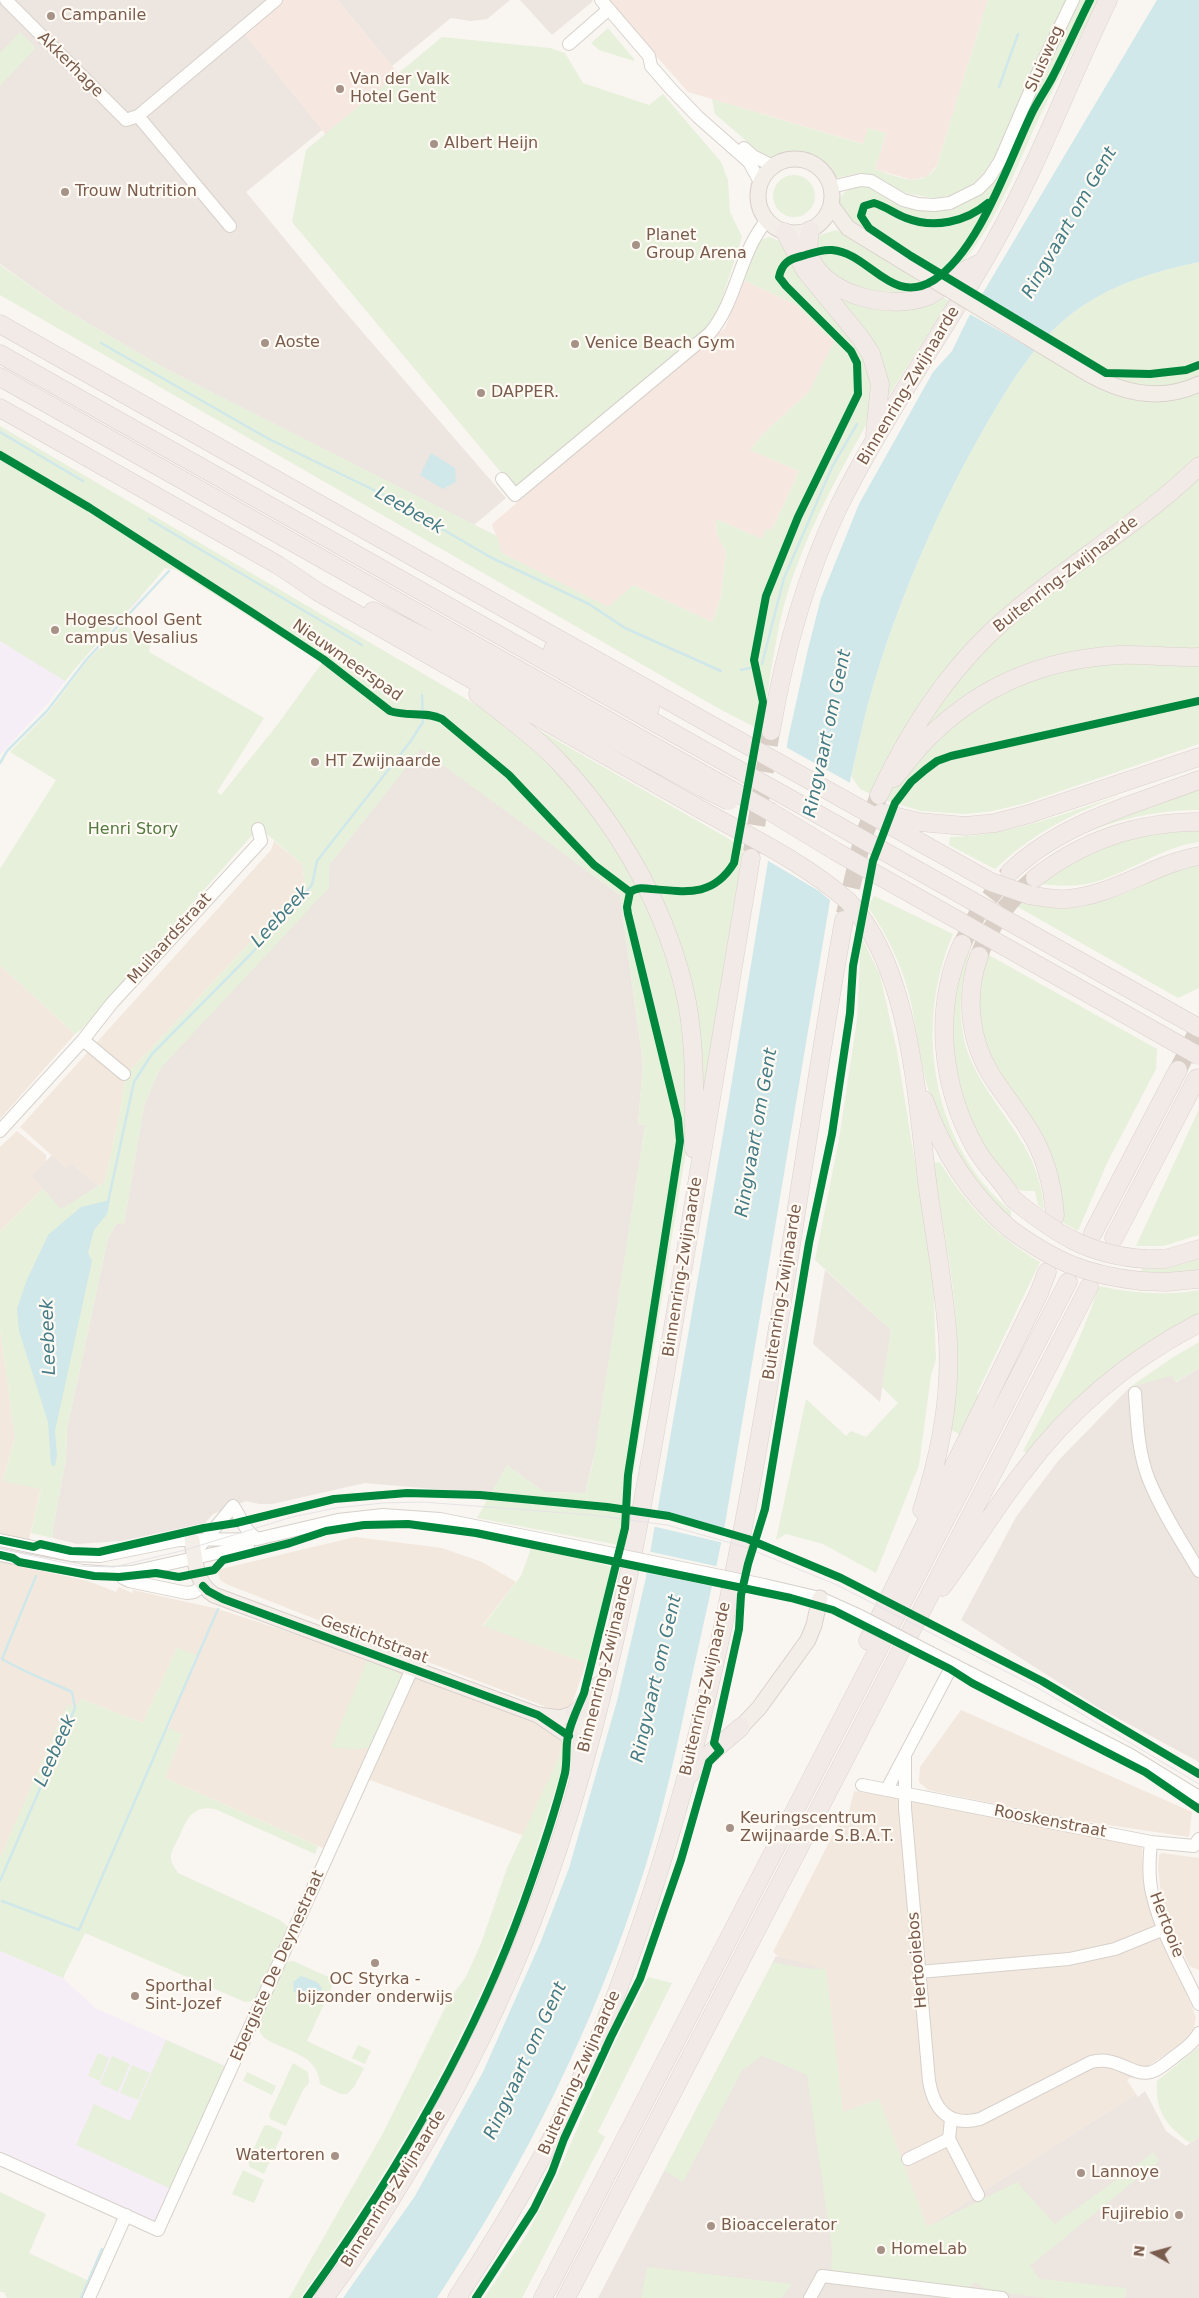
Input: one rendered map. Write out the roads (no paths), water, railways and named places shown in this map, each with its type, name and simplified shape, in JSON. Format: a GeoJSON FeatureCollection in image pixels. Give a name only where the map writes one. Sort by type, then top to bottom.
{"type":"FeatureCollection","features":[{"type":"Feature","properties":{"kind":"highway","name":"Binnenring-Zwijnaarde"},"geometry":{"type":"LineString","coordinates":[[771,731],[785,657],[800,604],[838,508],[874,441],[983,262],[1019,198],[1084,49],[1108,0]]}},
{"type":"Feature","properties":{"kind":"highway"},"geometry":{"type":"LineString","coordinates":[[785,232],[808,237],[811,270],[860,337],[876,367],[880,394],[874,441]]}},
{"type":"Feature","properties":{"kind":"highway"},"geometry":{"type":"LineString","coordinates":[[811,270],[847,292],[860,297],[887,302],[927,296],[945,286],[962,272],[983,262]]}},
{"type":"Feature","properties":{"kind":"highway"},"geometry":{"type":"LineString","coordinates":[[0,324],[425,565],[992,882],[1029,895],[1049,899],[1066,899],[1104,891],[1174,862],[1199,856]]}},
{"type":"Feature","properties":{"kind":"highway"},"geometry":{"type":"LineString","coordinates":[[0,354],[709,749]]}},
{"type":"Feature","properties":{"kind":"highway"},"geometry":{"type":"LineString","coordinates":[[0,377],[704,781],[768,821],[836,851],[1199,1056]]}},
{"type":"Feature","properties":{"kind":"highway"},"geometry":{"type":"LineString","coordinates":[[0,408],[278,565],[318,592],[811,872],[826,881],[848,901],[871,930],[891,971],[898,994],[912,1066],[948,1343],[940,1438],[931,1482],[917,1525],[870,1638]]}},
{"type":"Feature","properties":{"kind":"highway","name":"Buitenring-Zwijnaarde"},"geometry":{"type":"LineString","coordinates":[[1199,466],[1154,508],[1048,585],[988,635],[936,694],[899,754],[879,795],[929,736],[949,718],[968,703],[1011,678],[1036,669],[1088,657],[1121,655],[1199,657]]}},
{"type":"Feature","properties":{"kind":"highway"},"geometry":{"type":"LineString","coordinates":[[278,565],[330,589],[704,781]]}},
{"type":"Feature","properties":{"kind":"highway"},"geometry":{"type":"LineString","coordinates":[[425,565],[508,622],[746,774],[1199,1028]]}},
{"type":"Feature","properties":{"kind":"highway"},"geometry":{"type":"LineString","coordinates":[[437,660],[558,760],[586,793],[637,869],[655,905],[678,970],[687,1003],[695,1083],[693,1205]]}},
{"type":"Feature","properties":{"kind":"highway"},"geometry":{"type":"LineString","coordinates":[[839,797],[884,814],[918,822],[966,826],[995,823],[1029,814],[1199,757]]}},
{"type":"Feature","properties":{"kind":"highway"},"geometry":{"type":"LineString","coordinates":[[1010,872],[1040,847],[1083,823],[1199,780]]}},
{"type":"Feature","properties":{"kind":"highway"},"geometry":{"type":"LineString","coordinates":[[1035,878],[1082,848],[1120,832],[1160,824],[1199,822]]}},
{"type":"Feature","properties":{"kind":"highway","name":"Binnenring-Zwijnaarde"},"geometry":{"type":"LineString","coordinates":[[324,2298],[381,2216],[419,2154],[490,2020],[537,1908],[577,1783],[603,1682],[640,1517],[751,858]]}},
{"type":"Feature","properties":{"kind":"highway","name":"Buitenring-Zwijnaarde"},"geometry":{"type":"LineString","coordinates":[[457,2298],[512,2212],[545,2152],[601,2034],[650,1902],[686,1780],[712,1674],[744,1522],[844,920]]}},
{"type":"Feature","properties":{"kind":"highway"},"geometry":{"type":"LineString","coordinates":[[962,944],[951,975],[946,997],[944,1020],[946,1065],[955,1101],[966,1130],[985,1164],[1013,1199],[1054,1231],[1071,1241],[1107,1254],[1145,1259],[1165,1259],[1199,1249]]}},
{"type":"Feature","properties":{"kind":"highway"},"geometry":{"type":"LineString","coordinates":[[979,956],[974,968],[970,1010],[976,1040],[990,1073],[1029,1130],[1041,1153],[1051,1179],[1055,1216]]}},
{"type":"Feature","properties":{"kind":"highway"},"geometry":{"type":"LineString","coordinates":[[912,1066],[930,1117],[950,1160],[978,1199],[1010,1229],[1058,1260],[1084,1271],[1112,1278],[1140,1281],[1166,1282],[1199,1279]]}},
{"type":"Feature","properties":{"kind":"highway"},"geometry":{"type":"LineString","coordinates":[[1093,1232],[1178,1070]]}},
{"type":"Feature","properties":{"kind":"highway"},"geometry":{"type":"LineString","coordinates":[[1114,1238],[1197,1078]]}},
{"type":"Feature","properties":{"kind":"highway"},"geometry":{"type":"LineString","coordinates":[[682,2026],[713,1947],[870,1638],[1039,1293],[1047,1272]]}},
{"type":"Feature","properties":{"kind":"highway"},"geometry":{"type":"LineString","coordinates":[[543,2298],[1068,1282]]}},
{"type":"Feature","properties":{"kind":"highway"},"geometry":{"type":"LineString","coordinates":[[566,2298],[1089,1287]]}},
{"type":"Feature","properties":{"kind":"highway"},"geometry":{"type":"LineString","coordinates":[[911,1630],[968,1552],[1023,1471],[1059,1428],[1106,1384],[1163,1344],[1199,1323]]}},
{"type":"Feature","properties":{"kind":"highway"},"geometry":{"type":"LineString","coordinates":[[575,1713],[588,1701],[592,1690],[603,1682]]}},
{"type":"Feature","properties":{"kind":"highway"},"geometry":{"type":"LineString","coordinates":[[686,1780],[706,1757],[740,1727]]}},
{"type":"Feature","properties":{"kind":"highway"},"geometry":{"type":"LineString","coordinates":[[569,1736],[575,1749],[573,1767],[577,1783]]}},
{"type":"Feature","properties":{"kind":"highway"},"geometry":{"type":"LineString","coordinates":[[464,2298],[512,2212]]}},
{"type":"Feature","properties":{"kind":"main road"},"geometry":{"type":"LineString","coordinates":[[785,232],[775,228],[767,220],[758,202],[760,182],[773,166],[792,159],[812,163],[821,169],[831,187],[831,205],[808,237]]}},
{"type":"Feature","properties":{"kind":"main road"},"geometry":{"type":"LineString","coordinates":[[831,205],[848,228],[1110,386],[1140,394],[1164,394],[1189,389],[1199,384]]}},
{"type":"Feature","properties":{"kind":"main road"},"geometry":{"type":"LineString","coordinates":[[808,237],[848,228]]}},
{"type":"Feature","properties":{"kind":"main road"},"geometry":{"type":"LineString","coordinates":[[198,1540],[195,1558],[197,1572],[203,1586]]}},
{"type":"Feature","properties":{"kind":"main road","name":"Gestichtstraat"},"geometry":{"type":"LineString","coordinates":[[203,1586],[223,1599],[538,1715],[560,1718],[575,1713]]}},
{"type":"Feature","properties":{"kind":"main road"},"geometry":{"type":"LineString","coordinates":[[740,1727],[759,1708],[808,1640],[814,1625],[820,1598]]}},
{"type":"Feature","properties":{"kind":"main road"},"geometry":{"type":"LineString","coordinates":[[569,1736],[576,1734],[581,1727],[581,1719],[575,1713]]}},
{"type":"Feature","properties":{"kind":"main road","name":"Gestichtstraat"},"geometry":{"type":"LineString","coordinates":[[538,1715],[569,1736]]}},
{"type":"Feature","properties":{"kind":"street","name":"Akkerhage"},"geometry":{"type":"LineString","coordinates":[[6,0],[126,120],[138,116]]}},
{"type":"Feature","properties":{"kind":"street"},"geometry":{"type":"LineString","coordinates":[[230,226],[138,116],[276,0]]}},
{"type":"Feature","properties":{"kind":"street","name":"Sluisweg"},"geometry":{"type":"LineString","coordinates":[[831,187],[861,180],[871,181],[903,200],[918,204],[934,205],[950,203],[978,189],[989,178],[1000,162],[1040,68],[1073,0]]}},
{"type":"Feature","properties":{"kind":"street"},"geometry":{"type":"LineString","coordinates":[[569,44],[605,4],[648,56],[657,60],[698,117],[749,162],[760,182]]}},
{"type":"Feature","properties":{"kind":"street"},"geometry":{"type":"LineString","coordinates":[[644,74],[648,56]]}},
{"type":"Feature","properties":{"kind":"street"},"geometry":{"type":"LineString","coordinates":[[683,96],[753,156],[773,166]]}},
{"type":"Feature","properties":{"kind":"street"},"geometry":{"type":"LineString","coordinates":[[502,479],[515,495],[710,333],[719,322],[729,302],[754,235],[767,220]]}},
{"type":"Feature","properties":{"kind":"street","name":"Muilaardstraat"},"geometry":{"type":"LineString","coordinates":[[0,1131],[83,1040],[112,1003],[262,838]]}},
{"type":"Feature","properties":{"kind":"street"},"geometry":{"type":"LineString","coordinates":[[83,1040],[124,1074]]}},
{"type":"Feature","properties":{"kind":"street"},"geometry":{"type":"LineString","coordinates":[[1135,1393],[1138,1438],[1149,1479],[1161,1506],[1199,1571]]}},
{"type":"Feature","properties":{"kind":"street"},"geometry":{"type":"LineString","coordinates":[[198,1540],[233,1506],[241,1518],[246,1531],[258,1539]]}},
{"type":"Feature","properties":{"kind":"street"},"geometry":{"type":"LineString","coordinates":[[0,1540],[84,1557],[112,1554],[167,1542],[258,1539],[354,1518],[408,1516],[450,1521],[764,1585],[820,1598],[860,1616],[1136,1758],[1199,1797]]}},
{"type":"Feature","properties":{"kind":"street"},"geometry":{"type":"LineString","coordinates":[[0,1555],[83,1571],[119,1573],[132,1572],[253,1544],[258,1539]]}},
{"type":"Feature","properties":{"kind":"street"},"geometry":{"type":"LineString","coordinates":[[119,1573],[122,1578],[129,1582],[184,1593],[194,1592],[203,1586]]}},
{"type":"Feature","properties":{"kind":"street"},"geometry":{"type":"LineString","coordinates":[[887,1789],[893,1774],[905,1756],[953,1664]]}},
{"type":"Feature","properties":{"kind":"street","name":"Ebergiste De Deynestraat"},"geometry":{"type":"LineString","coordinates":[[0,2159],[158,2230],[412,1669]]}},
{"type":"Feature","properties":{"kind":"street"},"geometry":{"type":"LineString","coordinates":[[905,1756],[906,1793]]}},
{"type":"Feature","properties":{"kind":"street","name":"Rooskenstraat"},"geometry":{"type":"LineString","coordinates":[[862,1786],[887,1789],[1150,1842],[1197,1845]]}},
{"type":"Feature","properties":{"kind":"street","name":"Hertooiebos"},"geometry":{"type":"LineString","coordinates":[[906,1793],[919,1972],[931,2094],[942,2113],[951,2119]]}},
{"type":"Feature","properties":{"kind":"street","name":"Hertooie"},"geometry":{"type":"LineString","coordinates":[[1150,1842],[1150,1881],[1153,1897],[1164,1929],[1193,1979],[1199,2004]]}},
{"type":"Feature","properties":{"kind":"street"},"geometry":{"type":"LineString","coordinates":[[919,1972],[1069,1959],[1115,1949],[1164,1929]]}},
{"type":"Feature","properties":{"kind":"street"},"geometry":{"type":"LineString","coordinates":[[978,2195],[950,2139],[951,2119],[965,2122],[980,2120],[1090,2062],[1112,2061],[1143,2073],[1157,2069],[1191,2045],[1199,2033]]}},
{"type":"Feature","properties":{"kind":"street"},"geometry":{"type":"LineString","coordinates":[[908,2159],[950,2139]]}},
{"type":"Feature","properties":{"kind":"street"},"geometry":{"type":"LineString","coordinates":[[89,2298],[126,2215]]}},
{"type":"Feature","properties":{"kind":"street"},"geometry":{"type":"LineString","coordinates":[[810,2298],[822,2276],[1002,2298]]}},
{"type":"Feature","properties":{"kind":"water","name":"Ringvaart om Gent"},"geometry":{"type":"Polygon","coordinates":[[[1157,0],[1199,0],[1199,262],[1134,280],[1088,302],[1060,323],[1036,349],[1014,379],[995,410],[954,485],[911,577],[899,609],[869,699],[851,776],[725,1524],[664,1800],[651,1850],[624,1930],[603,1986],[555,2093],[499,2197],[437,2298],[343,2298],[415,2196],[483,2072],[541,1941],[569,1868],[617,1701],[645,1582],[727,1111],[788,739],[821,598],[859,504],[933,372],[952,351],[968,318],[1157,0]]]}},
{"type":"Feature","properties":{"kind":"water"},"geometry":{"type":"Polygon","coordinates":[[[431,453],[455,468],[456,482],[443,489],[420,475],[431,453]]]}},
{"type":"Feature","properties":{"kind":"water"},"geometry":{"type":"Polygon","coordinates":[[[110,1200],[107,1214],[94,1230],[88,1253],[92,1261],[55,1431],[57,1455],[55,1466],[51,1465],[48,1422],[19,1331],[17,1309],[26,1282],[48,1235],[81,1207],[110,1200]]]}},
{"type":"Feature","properties":{"kind":"water"},"geometry":{"type":"Polygon","coordinates":[[[301,1976],[317,1982],[322,1988],[318,2002],[294,1992],[293,1982],[301,1976]]]}},
{"type":"Feature","properties":{"kind":"waterway"},"geometry":{"type":"LineString","coordinates":[[999,87],[1018,34]]}},
{"type":"Feature","properties":{"kind":"waterway","name":"Leebeek"},"geometry":{"type":"LineString","coordinates":[[101,343],[267,438],[386,496],[490,557],[589,604],[625,628],[721,671]]}},
{"type":"Feature","properties":{"kind":"waterway"},"geometry":{"type":"LineString","coordinates":[[762,664],[784,578],[832,467],[857,424]]}},
{"type":"Feature","properties":{"kind":"waterway","name":"Leebeek"},"geometry":{"type":"LineString","coordinates":[[0,432],[83,481]]}},
{"type":"Feature","properties":{"kind":"waterway","name":"Leebeek"},"geometry":{"type":"LineString","coordinates":[[149,519],[362,645]]}},
{"type":"Feature","properties":{"kind":"waterway"},"geometry":{"type":"LineString","coordinates":[[0,763],[7,751],[47,711],[86,660],[169,571]]}},
{"type":"Feature","properties":{"kind":"waterway"},"geometry":{"type":"LineString","coordinates":[[741,670],[750,668]]}},
{"type":"Feature","properties":{"kind":"waterway","name":"Leebeek"},"geometry":{"type":"LineString","coordinates":[[108,1202],[134,1082],[152,1054],[251,954],[312,885],[317,861],[410,742],[423,722],[422,695]]}},
{"type":"Feature","properties":{"kind":"waterway","name":"Leebeek"},"geometry":{"type":"LineString","coordinates":[[0,1881],[75,1708],[72,1692],[2,1659],[36,1576]]}},
{"type":"Feature","properties":{"kind":"waterway"},"geometry":{"type":"LineString","coordinates":[[2,1901],[79,1930],[218,1609]]}},
{"type":"Feature","properties":{"kind":"waterway"},"geometry":{"type":"LineString","coordinates":[[81,2298],[102,2249]]}},
{"type":"Feature","properties":{"kind":"tunnel"},"geometry":{"type":"LineString","coordinates":[[752,852],[771,731]]}},
{"type":"Feature","properties":{"kind":"tunnel"},"geometry":{"type":"LineString","coordinates":[[845,914],[862,841],[879,795]]}},
{"type":"Feature","properties":{"kind":"tunnel"},"geometry":{"type":"LineString","coordinates":[[962,944],[978,913],[1008,874]]}},
{"type":"Feature","properties":{"kind":"tunnel"},"geometry":{"type":"LineString","coordinates":[[979,956],[1001,913],[1035,878]]}},
{"type":"Feature","properties":{"kind":"tunnel"},"geometry":{"type":"LineString","coordinates":[[1178,1070],[1199,1028]]}},
{"type":"Feature","properties":{"kind":"tram line"},"geometry":{"type":"LineString","coordinates":[[0,1549],[80,1566],[114,1567],[185,1550],[292,1517],[336,1508],[383,1503],[423,1502],[592,1515],[667,1525],[745,1547],[837,1585],[1038,1688],[1199,1784]]}},
{"type":"Feature","properties":{"kind":"place","name":"Campanile"},"geometry":{"type":"Point","coordinates":[51,16]}},
{"type":"Feature","properties":{"kind":"place","name":"Van der Valk Hotel Gent"},"geometry":{"type":"Point","coordinates":[340,89]}},
{"type":"Feature","properties":{"kind":"place","name":"Albert Heijn"},"geometry":{"type":"Point","coordinates":[434,144]}},
{"type":"Feature","properties":{"kind":"place","name":"Trouw Nutrition"},"geometry":{"type":"Point","coordinates":[65,192]}},
{"type":"Feature","properties":{"kind":"place","name":"Planet Group Arena"},"geometry":{"type":"Point","coordinates":[636,245]}},
{"type":"Feature","properties":{"kind":"place","name":"Aoste"},"geometry":{"type":"Point","coordinates":[265,343]}},
{"type":"Feature","properties":{"kind":"place","name":"Venice Beach Gym"},"geometry":{"type":"Point","coordinates":[575,344]}},
{"type":"Feature","properties":{"kind":"place","name":"DAPPER."},"geometry":{"type":"Point","coordinates":[481,393]}},
{"type":"Feature","properties":{"kind":"place","name":"Hogeschool Gent campus Vesalius"},"geometry":{"type":"Point","coordinates":[55,630]}},
{"type":"Feature","properties":{"kind":"place","name":"HT Zwijnaarde"},"geometry":{"type":"Point","coordinates":[315,762]}},
{"type":"Feature","properties":{"kind":"place","name":"Keuringscentrum Zwijnaarde S.B.A.T."},"geometry":{"type":"Point","coordinates":[730,1828]}},
{"type":"Feature","properties":{"kind":"place","name":"OC Styrka - bijzonder onderwijs"},"geometry":{"type":"Point","coordinates":[375,1963]}},
{"type":"Feature","properties":{"kind":"place","name":"Sporthal Sint-Jozef"},"geometry":{"type":"Point","coordinates":[135,1996]}},
{"type":"Feature","properties":{"kind":"place","name":"Watertoren"},"geometry":{"type":"Point","coordinates":[335,2156]}},
{"type":"Feature","properties":{"kind":"place","name":"Lannoye"},"geometry":{"type":"Point","coordinates":[1081,2173]}},
{"type":"Feature","properties":{"kind":"place","name":"Fujirebio"},"geometry":{"type":"Point","coordinates":[1179,2215]}},
{"type":"Feature","properties":{"kind":"place","name":"Bioaccelerator"},"geometry":{"type":"Point","coordinates":[711,2226]}},
{"type":"Feature","properties":{"kind":"place","name":"HomeLab"},"geometry":{"type":"Point","coordinates":[881,2250]}},
{"type":"Feature","properties":{"kind":"park label","name":"Henri Story"},"geometry":{"type":"Point","coordinates":[133,830]}}]}
